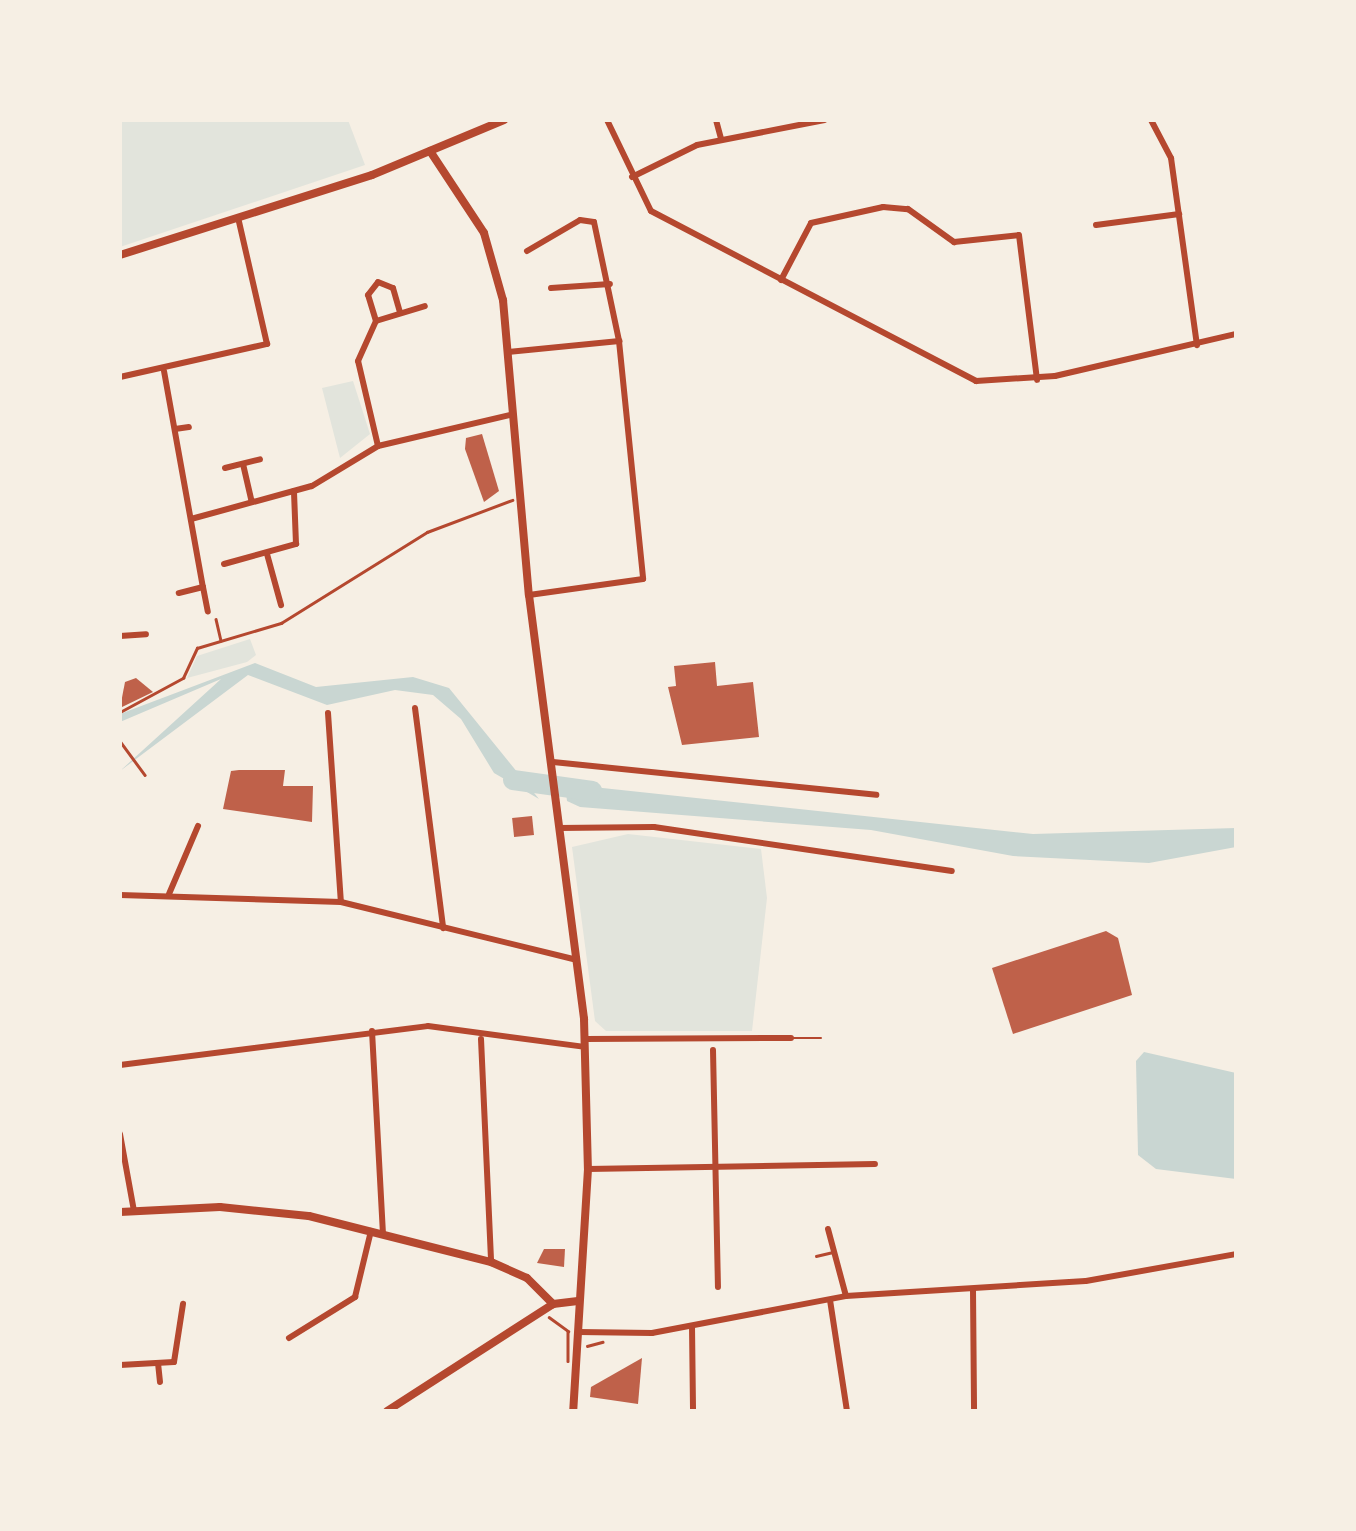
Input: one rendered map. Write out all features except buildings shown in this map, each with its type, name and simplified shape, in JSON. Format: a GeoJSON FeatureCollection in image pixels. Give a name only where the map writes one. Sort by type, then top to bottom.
{"type":"FeatureCollection","features":[{"type":"Feature","properties":{"kind":"street"},"geometry":{"type":"LineString","coordinates":[[120,255],[430,151],[504,120]]}},
{"type":"Feature","properties":{"kind":"street"},"geometry":{"type":"LineString","coordinates":[[606,120],[651,211],[976,381],[1037,380],[1236,334]]}},
{"type":"Feature","properties":{"kind":"street"},"geometry":{"type":"LineString","coordinates":[[716,120],[721,140]]}},
{"type":"Feature","properties":{"kind":"street"},"geometry":{"type":"LineString","coordinates":[[632,177],[721,140],[825,120]]}},
{"type":"Feature","properties":{"kind":"street"},"geometry":{"type":"LineString","coordinates":[[1151,120],[1168,148],[1197,345]]}},
{"type":"Feature","properties":{"kind":"street"},"geometry":{"type":"LineString","coordinates":[[430,151],[494,259],[507,352],[528,596],[553,762],[572,960],[585,1043],[588,1169],[573,1411]]}},
{"type":"Feature","properties":{"kind":"street"},"geometry":{"type":"LineString","coordinates":[[780,280],[811,224],[883,207],[908,209],[954,242],[1019,235],[1037,380]]}},
{"type":"Feature","properties":{"kind":"street"},"geometry":{"type":"LineString","coordinates":[[1096,225],[1179,214]]}},
{"type":"Feature","properties":{"kind":"street"},"geometry":{"type":"LineString","coordinates":[[120,377],[164,371],[260,348],[271,337],[238,217]]}},
{"type":"Feature","properties":{"kind":"street"},"geometry":{"type":"LineString","coordinates":[[527,251],[580,220],[594,222],[610,284],[618,341],[643,579],[528,596]]}},
{"type":"Feature","properties":{"kind":"street"},"geometry":{"type":"LineString","coordinates":[[378,446],[356,374],[376,320],[368,295],[378,282],[393,288],[400,312]]}},
{"type":"Feature","properties":{"kind":"street"},"geometry":{"type":"LineString","coordinates":[[550,288],[610,284]]}},
{"type":"Feature","properties":{"kind":"street"},"geometry":{"type":"LineString","coordinates":[[376,320],[425,306]]}},
{"type":"Feature","properties":{"kind":"street"},"geometry":{"type":"LineString","coordinates":[[507,352],[618,341]]}},
{"type":"Feature","properties":{"kind":"street"},"geometry":{"type":"LineString","coordinates":[[164,371],[208,612]]}},
{"type":"Feature","properties":{"kind":"street"},"geometry":{"type":"LineString","coordinates":[[191,519],[294,492],[378,446],[510,415]]}},
{"type":"Feature","properties":{"kind":"street"},"geometry":{"type":"LineString","coordinates":[[175,429],[189,427]]}},
{"type":"Feature","properties":{"kind":"street"},"geometry":{"type":"LineString","coordinates":[[226,468],[260,459]]}},
{"type":"Feature","properties":{"kind":"street"},"geometry":{"type":"LineString","coordinates":[[243,464],[252,502]]}},
{"type":"Feature","properties":{"kind":"street"},"geometry":{"type":"LineString","coordinates":[[224,564],[267,554],[302,534],[294,492]]}},
{"type":"Feature","properties":{"kind":"street"},"geometry":{"type":"LineString","coordinates":[[267,554],[281,605]]}},
{"type":"Feature","properties":{"kind":"street"},"geometry":{"type":"LineString","coordinates":[[179,593],[204,587]]}},
{"type":"Feature","properties":{"kind":"street"},"geometry":{"type":"LineString","coordinates":[[120,636],[146,634]]}},
{"type":"Feature","properties":{"kind":"street"},"geometry":{"type":"LineString","coordinates":[[415,708],[443,928]]}},
{"type":"Feature","properties":{"kind":"street"},"geometry":{"type":"LineString","coordinates":[[328,714],[342,902]]}},
{"type":"Feature","properties":{"kind":"street"},"geometry":{"type":"LineString","coordinates":[[553,762],[876,795]]}},
{"type":"Feature","properties":{"kind":"street"},"geometry":{"type":"LineString","coordinates":[[169,894],[198,826]]}},
{"type":"Feature","properties":{"kind":"street"},"geometry":{"type":"LineString","coordinates":[[559,828],[674,829],[952,870]]}},
{"type":"Feature","properties":{"kind":"street"},"geometry":{"type":"LineString","coordinates":[[120,894],[342,902],[572,960]]}},
{"type":"Feature","properties":{"kind":"street"},"geometry":{"type":"LineString","coordinates":[[120,1065],[428,1026],[481,1039],[585,1043],[791,1038]]}},
{"type":"Feature","properties":{"kind":"street"},"geometry":{"type":"LineString","coordinates":[[372,1031],[382,1232]]}},
{"type":"Feature","properties":{"kind":"street"},"geometry":{"type":"LineString","coordinates":[[481,1039],[491,1262]]}},
{"type":"Feature","properties":{"kind":"street"},"geometry":{"type":"LineString","coordinates":[[713,1050],[718,1287]]}},
{"type":"Feature","properties":{"kind":"street"},"geometry":{"type":"LineString","coordinates":[[120,1134],[134,1211]]}},
{"type":"Feature","properties":{"kind":"street"},"geometry":{"type":"LineString","coordinates":[[588,1169],[875,1164]]}},
{"type":"Feature","properties":{"kind":"street"},"geometry":{"type":"LineString","coordinates":[[120,1212],[252,1208],[382,1232],[491,1262],[527,1278],[553,1304]]}},
{"type":"Feature","properties":{"kind":"street"},"geometry":{"type":"LineString","coordinates":[[828,1229],[846,1296]]}},
{"type":"Feature","properties":{"kind":"street"},"geometry":{"type":"LineString","coordinates":[[288,1338],[355,1297],[371,1230]]}},
{"type":"Feature","properties":{"kind":"street"},"geometry":{"type":"LineString","coordinates":[[579,1332],[633,1337],[846,1296],[973,1290],[1236,1254]]}},
{"type":"Feature","properties":{"kind":"street"},"geometry":{"type":"LineString","coordinates":[[973,1290],[974,1411]]}},
{"type":"Feature","properties":{"kind":"street"},"geometry":{"type":"LineString","coordinates":[[830,1300],[847,1411]]}},
{"type":"Feature","properties":{"kind":"street"},"geometry":{"type":"LineString","coordinates":[[387,1411],[553,1304],[578,1301]]}},
{"type":"Feature","properties":{"kind":"street"},"geometry":{"type":"LineString","coordinates":[[120,1365],[158,1363],[181,1354],[183,1304]]}},
{"type":"Feature","properties":{"kind":"street"},"geometry":{"type":"LineString","coordinates":[[692,1326],[694,1411]]}},
{"type":"Feature","properties":{"kind":"street"},"geometry":{"type":"LineString","coordinates":[[158,1363],[160,1382]]}},
{"type":"Feature","properties":{"kind":"lane"},"geometry":{"type":"LineString","coordinates":[[120,741],[145,774]]}},
{"type":"Feature","properties":{"kind":"lane"},"geometry":{"type":"LineString","coordinates":[[791,1038],[821,1038]]}},
{"type":"Feature","properties":{"kind":"lane"},"geometry":{"type":"LineString","coordinates":[[816,1256],[834,1252]]}},
{"type":"Feature","properties":{"kind":"path"},"geometry":{"type":"LineString","coordinates":[[120,712],[182,678],[188,654],[281,623],[427,532],[519,498]]}},
{"type":"Feature","properties":{"kind":"path"},"geometry":{"type":"LineString","coordinates":[[208,612],[222,642]]}},
{"type":"Feature","properties":{"kind":"path"},"geometry":{"type":"LineString","coordinates":[[544,1313],[568,1333],[568,1362]]}},
{"type":"Feature","properties":{"kind":"shaded area"},"geometry":{"type":"Polygon","coordinates":[[[120,120],[348,120],[365,165],[120,247],[120,120]]]}},
{"type":"Feature","properties":{"kind":"shaded area"},"geometry":{"type":"Polygon","coordinates":[[[353,381],[370,434],[340,458],[322,388],[353,381]]]}},
{"type":"Feature","properties":{"kind":"shaded area"},"geometry":{"type":"Polygon","coordinates":[[[250,639],[256,655],[247,662],[187,678],[197,656],[250,639]]]}},
{"type":"Feature","properties":{"kind":"shaded area"},"geometry":{"type":"Polygon","coordinates":[[[255,663],[316,687],[413,677],[449,688],[539,799],[494,773],[461,719],[433,695],[395,690],[327,705],[248,675],[120,771],[221,679],[120,722],[120,714],[255,663]]]}},
{"type":"Feature","properties":{"kind":"shaded area"},"geometry":{"type":"Polygon","coordinates":[[[565,784],[1033,834],[1236,828],[1236,847],[1149,863],[1013,856],[871,830],[580,807],[567,801],[565,784]]]}},
{"type":"Feature","properties":{"kind":"shaded area"},"geometry":{"type":"Polygon","coordinates":[[[628,834],[761,849],[767,898],[752,1031],[606,1031],[595,1021],[572,847],[628,834]]]}},
{"type":"Feature","properties":{"kind":"shaded area"},"geometry":{"type":"Polygon","coordinates":[[[1144,1052],[1236,1073],[1236,1179],[1156,1169],[1138,1155],[1136,1061],[1144,1052]]]}},
{"type":"Feature","properties":{"kind":"waterway"},"geometry":{"type":"LineString","coordinates":[[513,780],[592,791]]}}]}
